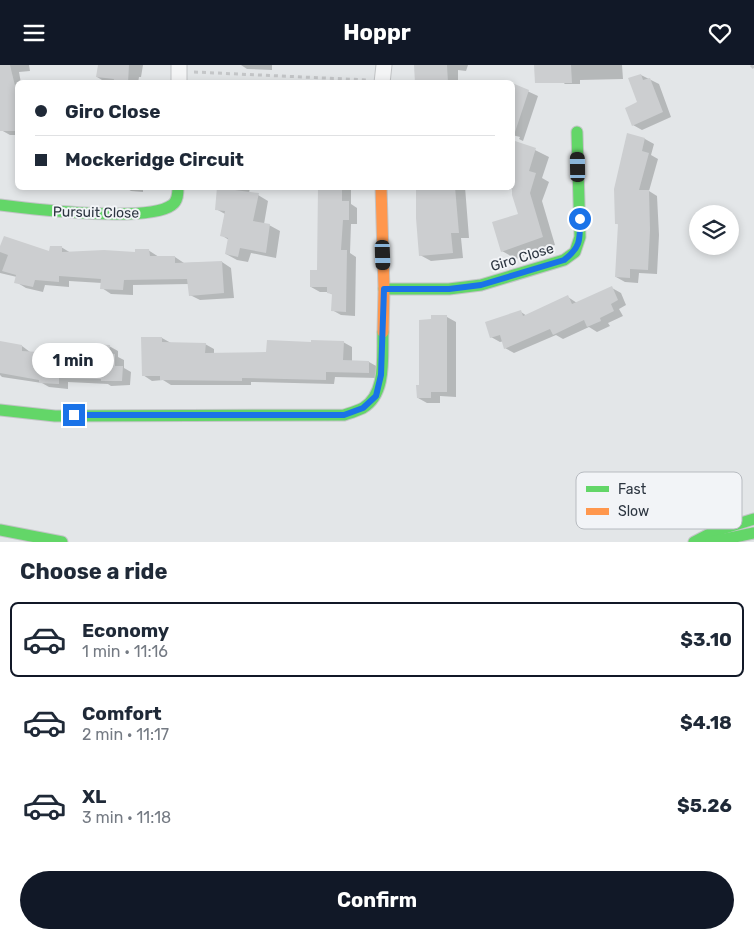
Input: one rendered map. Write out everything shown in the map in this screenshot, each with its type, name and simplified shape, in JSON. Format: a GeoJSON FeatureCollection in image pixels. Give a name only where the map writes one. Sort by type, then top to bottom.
{"type":"FeatureCollection","features":[{"type":"Feature","properties":{"kind":"main road","name":"Giro Close"},"geometry":{"type":"LineString","coordinates":[[384,289],[449,289],[481,285],[564,260],[575,251],[580,237],[577,132]]}},
{"type":"Feature","properties":{"kind":"main road","name":"Pursuit Close"},"geometry":{"type":"LineString","coordinates":[[0,205],[31,210],[90,213],[149,212],[162,210],[172,205],[178,190]]}},
{"type":"Feature","properties":{"kind":"main road"},"geometry":{"type":"LineString","coordinates":[[0,410],[55,415],[344,415],[363,408],[376,396],[381,375],[384,289],[381,190]]}},
{"type":"Feature","properties":{"kind":"main road"},"geometry":{"type":"LineString","coordinates":[[742,523],[754,519]]}},
{"type":"Feature","properties":{"kind":"main road"},"geometry":{"type":"LineString","coordinates":[[694,541],[721,529]]}},
{"type":"Feature","properties":{"kind":"main road"},"geometry":{"type":"LineString","coordinates":[[0,530],[62,541]]}},
{"type":"Feature","properties":{"kind":"main road"},"geometry":{"type":"LineString","coordinates":[[711,541],[754,533]]}},
{"type":"Feature","properties":{"kind":"street"},"geometry":{"type":"LineString","coordinates":[[377,80],[384,65]]}},
{"type":"Feature","properties":{"kind":"path"},"geometry":{"type":"LineString","coordinates":[[751,65],[754,68]]}},
{"type":"Feature","properties":{"kind":"path"},"geometry":{"type":"LineString","coordinates":[[179,73],[352,80]]}},
{"type":"Feature","properties":{"kind":"building"},"geometry":{"type":"Polygon","coordinates":[[[0,65],[10,65],[15,86],[15,131],[0,131],[0,65]]]}},
{"type":"Feature","properties":{"kind":"building"},"geometry":{"type":"Polygon","coordinates":[[[98,65],[129,65],[128,80],[96,77],[98,65]]]}},
{"type":"Feature","properties":{"kind":"building"},"geometry":{"type":"Polygon","coordinates":[[[414,65],[447,65],[448,80],[415,80],[414,65]]]}},
{"type":"Feature","properties":{"kind":"building"},"geometry":{"type":"Polygon","coordinates":[[[534,65],[571,65],[572,83],[535,83],[534,65]]]}},
{"type":"Feature","properties":{"kind":"building"},"geometry":{"type":"Polygon","coordinates":[[[641,74],[643,80],[650,78],[663,112],[632,126],[625,108],[637,102],[628,78],[641,74]]]}},
{"type":"Feature","properties":{"kind":"building"},"geometry":{"type":"Polygon","coordinates":[[[515,84],[529,90],[515,132],[515,84]]]}},
{"type":"Feature","properties":{"kind":"building"},"geometry":{"type":"Polygon","coordinates":[[[627,133],[645,138],[642,151],[649,153],[639,190],[649,190],[648,270],[630,269],[630,278],[615,277],[618,224],[615,224],[614,189],[627,133]]]}},
{"type":"Feature","properties":{"kind":"building"},"geometry":{"type":"Polygon","coordinates":[[[515,141],[536,148],[529,171],[536,173],[530,193],[543,237],[501,252],[492,222],[518,214],[512,190],[515,190],[515,141]]]}},
{"type":"Feature","properties":{"kind":"building"},"geometry":{"type":"Polygon","coordinates":[[[217,190],[259,193],[253,221],[270,224],[266,253],[240,248],[238,257],[225,254],[228,238],[220,236],[225,211],[215,210],[217,190]]]}},
{"type":"Feature","properties":{"kind":"building"},"geometry":{"type":"Polygon","coordinates":[[[318,190],[342,190],[342,201],[349,201],[349,220],[343,220],[341,250],[347,250],[346,312],[331,311],[332,294],[327,293],[327,287],[310,287],[310,270],[317,270],[318,190]]]}},
{"type":"Feature","properties":{"kind":"building"},"geometry":{"type":"Polygon","coordinates":[[[416,190],[455,190],[459,233],[451,233],[453,253],[419,256],[416,190]]]}},
{"type":"Feature","properties":{"kind":"building"},"geometry":{"type":"Polygon","coordinates":[[[4,236],[49,251],[50,246],[62,246],[62,252],[104,250],[135,252],[135,249],[149,249],[150,256],[175,256],[175,263],[222,261],[224,293],[189,296],[187,279],[124,280],[123,290],[100,289],[101,279],[59,276],[59,282],[35,280],[33,287],[14,283],[16,275],[2,271],[8,255],[0,252],[4,236]]]}},
{"type":"Feature","properties":{"kind":"building"},"geometry":{"type":"Polygon","coordinates":[[[612,286],[618,300],[611,304],[614,311],[600,318],[601,321],[587,327],[584,320],[553,335],[550,329],[504,349],[500,335],[490,338],[485,322],[521,310],[523,316],[568,295],[572,304],[612,286]]]}},
{"type":"Feature","properties":{"kind":"building"},"geometry":{"type":"Polygon","coordinates":[[[431,315],[447,315],[447,392],[431,392],[431,398],[417,398],[416,385],[419,385],[419,320],[431,319],[431,315]]]}},
{"type":"Feature","properties":{"kind":"building"},"geometry":{"type":"Polygon","coordinates":[[[141,337],[162,337],[162,342],[206,343],[205,353],[266,352],[267,340],[344,341],[343,360],[369,361],[369,373],[326,372],[326,380],[242,378],[242,381],[160,380],[160,376],[142,376],[141,337]]]}},
{"type":"Feature","properties":{"kind":"building"},"geometry":{"type":"Polygon","coordinates":[[[0,341],[22,345],[22,351],[90,355],[91,344],[110,345],[109,354],[115,354],[115,366],[123,366],[122,381],[59,378],[59,384],[39,383],[39,380],[0,373],[0,341]]]}},
{"type":"Feature","properties":{"kind":"traffic: fast"},"geometry":{"type":"LineString","coordinates":[[384,289],[449,289],[481,285],[564,260],[575,252],[580,237],[577,132]]}},
{"type":"Feature","properties":{"kind":"traffic: fast"},"geometry":{"type":"LineString","coordinates":[[0,205],[89,213],[140,213],[159,210],[172,205],[177,199],[178,190]]}},
{"type":"Feature","properties":{"kind":"traffic: fast"},"geometry":{"type":"LineString","coordinates":[[0,410],[55,416],[344,415],[363,408],[371,402],[376,394],[382,374],[383,332]]}},
{"type":"Feature","properties":{"kind":"traffic: fast"},"geometry":{"type":"LineString","coordinates":[[742,523],[754,519]]}},
{"type":"Feature","properties":{"kind":"traffic: fast"},"geometry":{"type":"LineString","coordinates":[[694,542],[722,529]]}},
{"type":"Feature","properties":{"kind":"traffic: fast"},"geometry":{"type":"LineString","coordinates":[[0,530],[62,542]]}},
{"type":"Feature","properties":{"kind":"traffic: fast"},"geometry":{"type":"LineString","coordinates":[[711,542],[754,533]]}},
{"type":"Feature","properties":{"kind":"traffic: slow"},"geometry":{"type":"LineString","coordinates":[[381,190],[384,289],[383,332]]}},
{"type":"Feature","properties":{"kind":"route"},"geometry":{"type":"LineString","coordinates":[[74,415],[344,415],[363,408],[376,396],[381,375],[384,289],[449,289],[481,285],[564,260],[575,251],[580,237],[580,219]]}}]}
